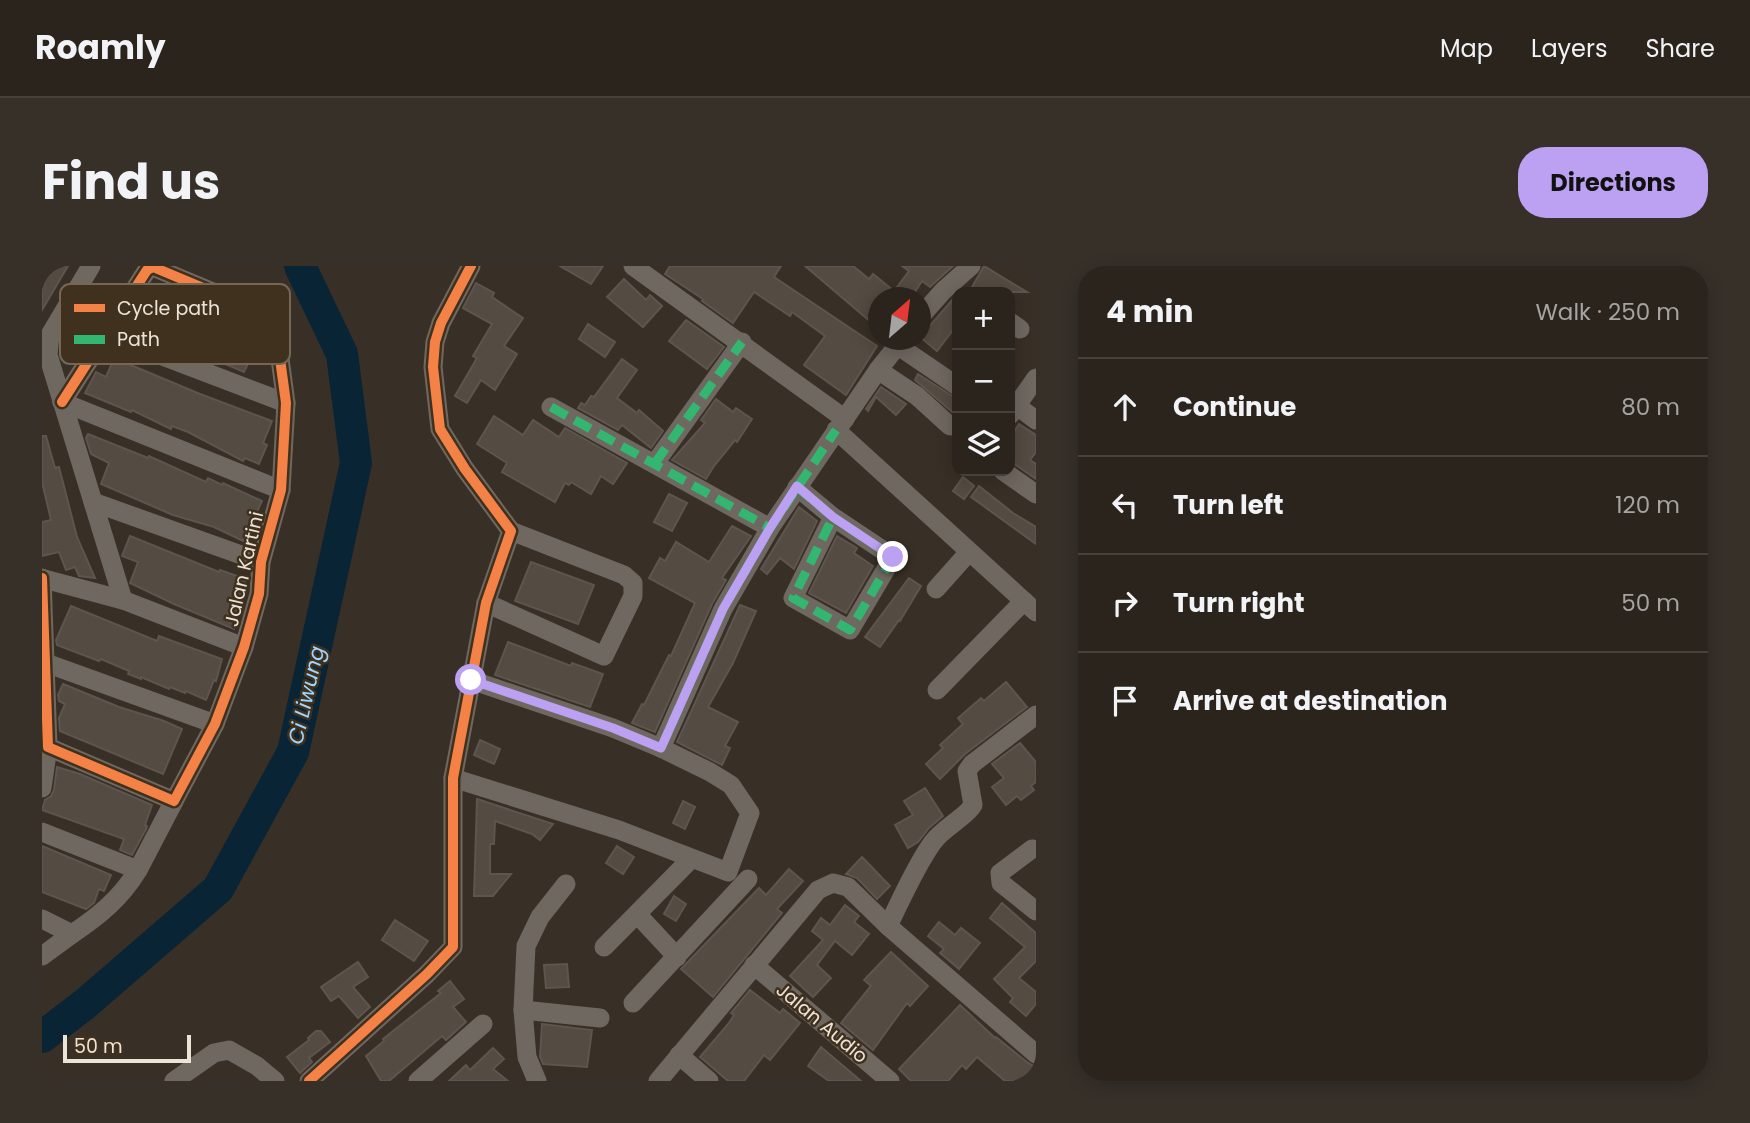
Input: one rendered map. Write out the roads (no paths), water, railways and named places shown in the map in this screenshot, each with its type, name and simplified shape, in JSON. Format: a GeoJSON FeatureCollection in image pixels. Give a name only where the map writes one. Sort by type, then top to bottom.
{"type":"FeatureCollection","features":[{"type":"Feature","properties":{"kind":"street"},"geometry":{"type":"LineString","coordinates":[[80,284],[91,266]]}},
{"type":"Feature","properties":{"kind":"street"},"geometry":{"type":"LineString","coordinates":[[471,266],[441,323],[435,342],[433,367],[440,429],[465,470],[511,531],[624,575],[633,583],[632,596],[604,656],[486,603]]}},
{"type":"Feature","properties":{"kind":"street"},"geometry":{"type":"LineString","coordinates":[[634,266],[742,342],[840,425],[969,552],[1030,607],[936,690]]}},
{"type":"Feature","properties":{"kind":"street"},"geometry":{"type":"LineString","coordinates":[[956,287],[971,266]]}},
{"type":"Feature","properties":{"kind":"street","name":"Jalan Kartini"},"geometry":{"type":"LineString","coordinates":[[138,284],[147,270],[153,267],[195,284]]}},
{"type":"Feature","properties":{"kind":"street"},"geometry":{"type":"LineString","coordinates":[[931,308],[952,291]]}},
{"type":"Feature","properties":{"kind":"street"},"geometry":{"type":"LineString","coordinates":[[60,318],[47,346],[123,600]]}},
{"type":"Feature","properties":{"kind":"street"},"geometry":{"type":"LineString","coordinates":[[655,463],[742,342]]}},
{"type":"Feature","properties":{"kind":"street"},"geometry":{"type":"LineString","coordinates":[[661,748],[723,609],[770,528],[893,350]]}},
{"type":"Feature","properties":{"kind":"street"},"geometry":{"type":"LineString","coordinates":[[910,350],[952,382]]}},
{"type":"Feature","properties":{"kind":"street","name":"Jalan Kartini"},"geometry":{"type":"LineString","coordinates":[[86,364],[62,402],[281,490]]}},
{"type":"Feature","properties":{"kind":"street"},"geometry":{"type":"LineString","coordinates":[[185,364],[286,402]]}},
{"type":"Feature","properties":{"kind":"street","name":"Jalan Kartini"},"geometry":{"type":"LineString","coordinates":[[42,956],[104,912],[127,888],[215,724],[244,647],[259,594],[261,562],[281,490],[286,402],[280,364]]}},
{"type":"Feature","properties":{"kind":"street"},"geometry":{"type":"LineString","coordinates":[[877,370],[917,396],[950,426]]}},
{"type":"Feature","properties":{"kind":"street"},"geometry":{"type":"LineString","coordinates":[[1015,407],[1036,378]]}},
{"type":"Feature","properties":{"kind":"street"},"geometry":{"type":"LineString","coordinates":[[551,407],[770,528]]}},
{"type":"Feature","properties":{"kind":"street"},"geometry":{"type":"LineString","coordinates":[[1015,411],[1036,419]]}},
{"type":"Feature","properties":{"kind":"street"},"geometry":{"type":"LineString","coordinates":[[1010,476],[1036,494]]}},
{"type":"Feature","properties":{"kind":"street"},"geometry":{"type":"LineString","coordinates":[[797,486],[833,517],[893,557],[849,630],[793,598],[833,517]]}},
{"type":"Feature","properties":{"kind":"street","name":"Jalan Kartini"},"geometry":{"type":"LineString","coordinates":[[93,502],[261,562]]}},
{"type":"Feature","properties":{"kind":"street"},"geometry":{"type":"LineString","coordinates":[[309,1081],[453,947],[453,778],[486,603],[511,531]]}},
{"type":"Feature","properties":{"kind":"street"},"geometry":{"type":"LineString","coordinates":[[936,589],[969,552]]}},
{"type":"Feature","properties":{"kind":"street","name":"Jalan Kartini"},"geometry":{"type":"LineString","coordinates":[[42,788],[48,747],[43,662],[43,579],[123,600],[244,647]]}},
{"type":"Feature","properties":{"kind":"street"},"geometry":{"type":"LineString","coordinates":[[43,662],[215,724]]}},
{"type":"Feature","properties":{"kind":"street"},"geometry":{"type":"LineString","coordinates":[[453,778],[619,830],[728,872],[750,813],[731,785],[661,748],[613,728],[471,680]]}},
{"type":"Feature","properties":{"kind":"street"},"geometry":{"type":"LineString","coordinates":[[888,926],[933,841],[971,810],[974,799],[967,771],[972,764],[1036,715]]}},
{"type":"Feature","properties":{"kind":"street"},"geometry":{"type":"LineString","coordinates":[[48,747],[174,801]]}},
{"type":"Feature","properties":{"kind":"street"},"geometry":{"type":"LineString","coordinates":[[42,831],[138,870]]}},
{"type":"Feature","properties":{"kind":"street"},"geometry":{"type":"LineString","coordinates":[[1035,852],[1000,873],[1001,883],[1036,911]]}},
{"type":"Feature","properties":{"kind":"street"},"geometry":{"type":"LineString","coordinates":[[604,947],[691,859]]}},
{"type":"Feature","properties":{"kind":"street"},"geometry":{"type":"LineString","coordinates":[[633,1003],[748,879]]}},
{"type":"Feature","properties":{"kind":"street"},"geometry":{"type":"LineString","coordinates":[[658,1081],[818,890],[833,883],[848,887],[888,926],[1036,1054]]}},
{"type":"Feature","properties":{"kind":"street"},"geometry":{"type":"LineString","coordinates":[[537,1081],[527,1057],[523,1010],[526,946],[540,917],[566,884]]}},
{"type":"Feature","properties":{"kind":"street"},"geometry":{"type":"LineString","coordinates":[[637,914],[677,957]]}},
{"type":"Feature","properties":{"kind":"street"},"geometry":{"type":"LineString","coordinates":[[42,919],[72,934]]}},
{"type":"Feature","properties":{"kind":"street","name":"Jalan Audio"},"geometry":{"type":"LineString","coordinates":[[754,965],[885,1079]]}},
{"type":"Feature","properties":{"kind":"street"},"geometry":{"type":"LineString","coordinates":[[523,1010],[600,1018]]}},
{"type":"Feature","properties":{"kind":"street"},"geometry":{"type":"LineString","coordinates":[[418,1081],[483,1024]]}},
{"type":"Feature","properties":{"kind":"street"},"geometry":{"type":"LineString","coordinates":[[174,1081],[214,1053],[229,1050],[257,1066],[275,1081]]}},
{"type":"Feature","properties":{"kind":"street"},"geometry":{"type":"LineString","coordinates":[[680,1055],[709,1081]]}},
{"type":"Feature","properties":{"kind":"waterway","name":"Ci Liwung"},"geometry":{"type":"LineString","coordinates":[[42,1037],[85,1004],[218,889],[293,752],[356,463],[342,354],[300,266]]}}]}
